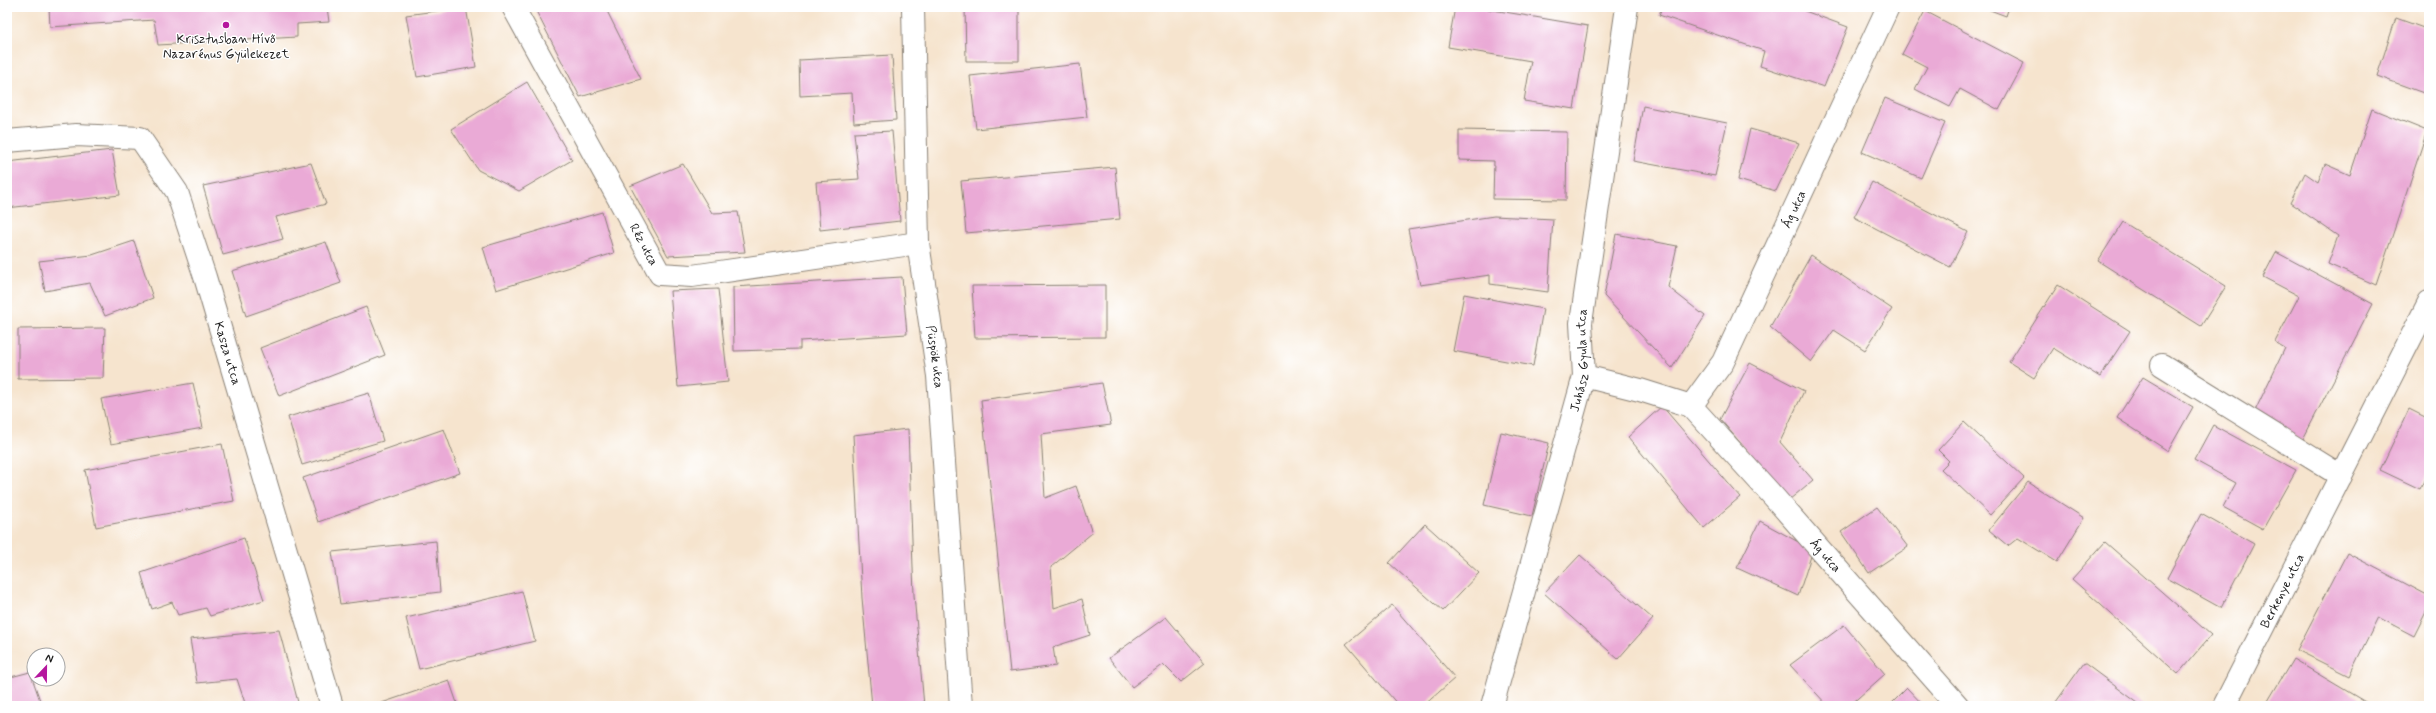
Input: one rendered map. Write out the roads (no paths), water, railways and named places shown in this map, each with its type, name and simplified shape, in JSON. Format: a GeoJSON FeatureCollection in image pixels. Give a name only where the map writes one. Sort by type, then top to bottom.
{"type":"FeatureCollection","features":[{"type":"Feature","properties":{"kind":"street","name":"Réz utca"},"geometry":{"type":"LineString","coordinates":[[513,7],[660,274],[692,276],[918,243]]}},
{"type":"Feature","properties":{"kind":"street","name":"Püspök utca"},"geometry":{"type":"LineString","coordinates":[[913,7],[918,243],[938,376],[961,706]]}},
{"type":"Feature","properties":{"kind":"street","name":"Juhász Gyula utca"},"geometry":{"type":"LineString","coordinates":[[1492,706],[1584,376],[1581,323],[1627,7]]}},
{"type":"Feature","properties":{"kind":"street","name":"Ág utca"},"geometry":{"type":"LineString","coordinates":[[1888,7],[1723,362],[1691,406],[1958,706]]}},
{"type":"Feature","properties":{"kind":"street","name":"Kasza utca"},"geometry":{"type":"LineString","coordinates":[[7,141],[76,135],[140,138],[177,192],[205,277],[332,706]]}},
{"type":"Feature","properties":{"kind":"street","name":"Berkenye utca"},"geometry":{"type":"LineString","coordinates":[[2224,706],[2429,302]]}},
{"type":"Feature","properties":{"kind":"street"},"geometry":{"type":"LineString","coordinates":[[2162,365],[2341,476]]}},
{"type":"Feature","properties":{"kind":"street"},"geometry":{"type":"LineString","coordinates":[[1584,376],[1640,390],[1691,406]]}},
{"type":"Feature","properties":{"kind":"place","name":"Krisztusban Hívő Nazarénus Gyülekezet"},"geometry":{"type":"Point","coordinates":[226,25]}}]}
